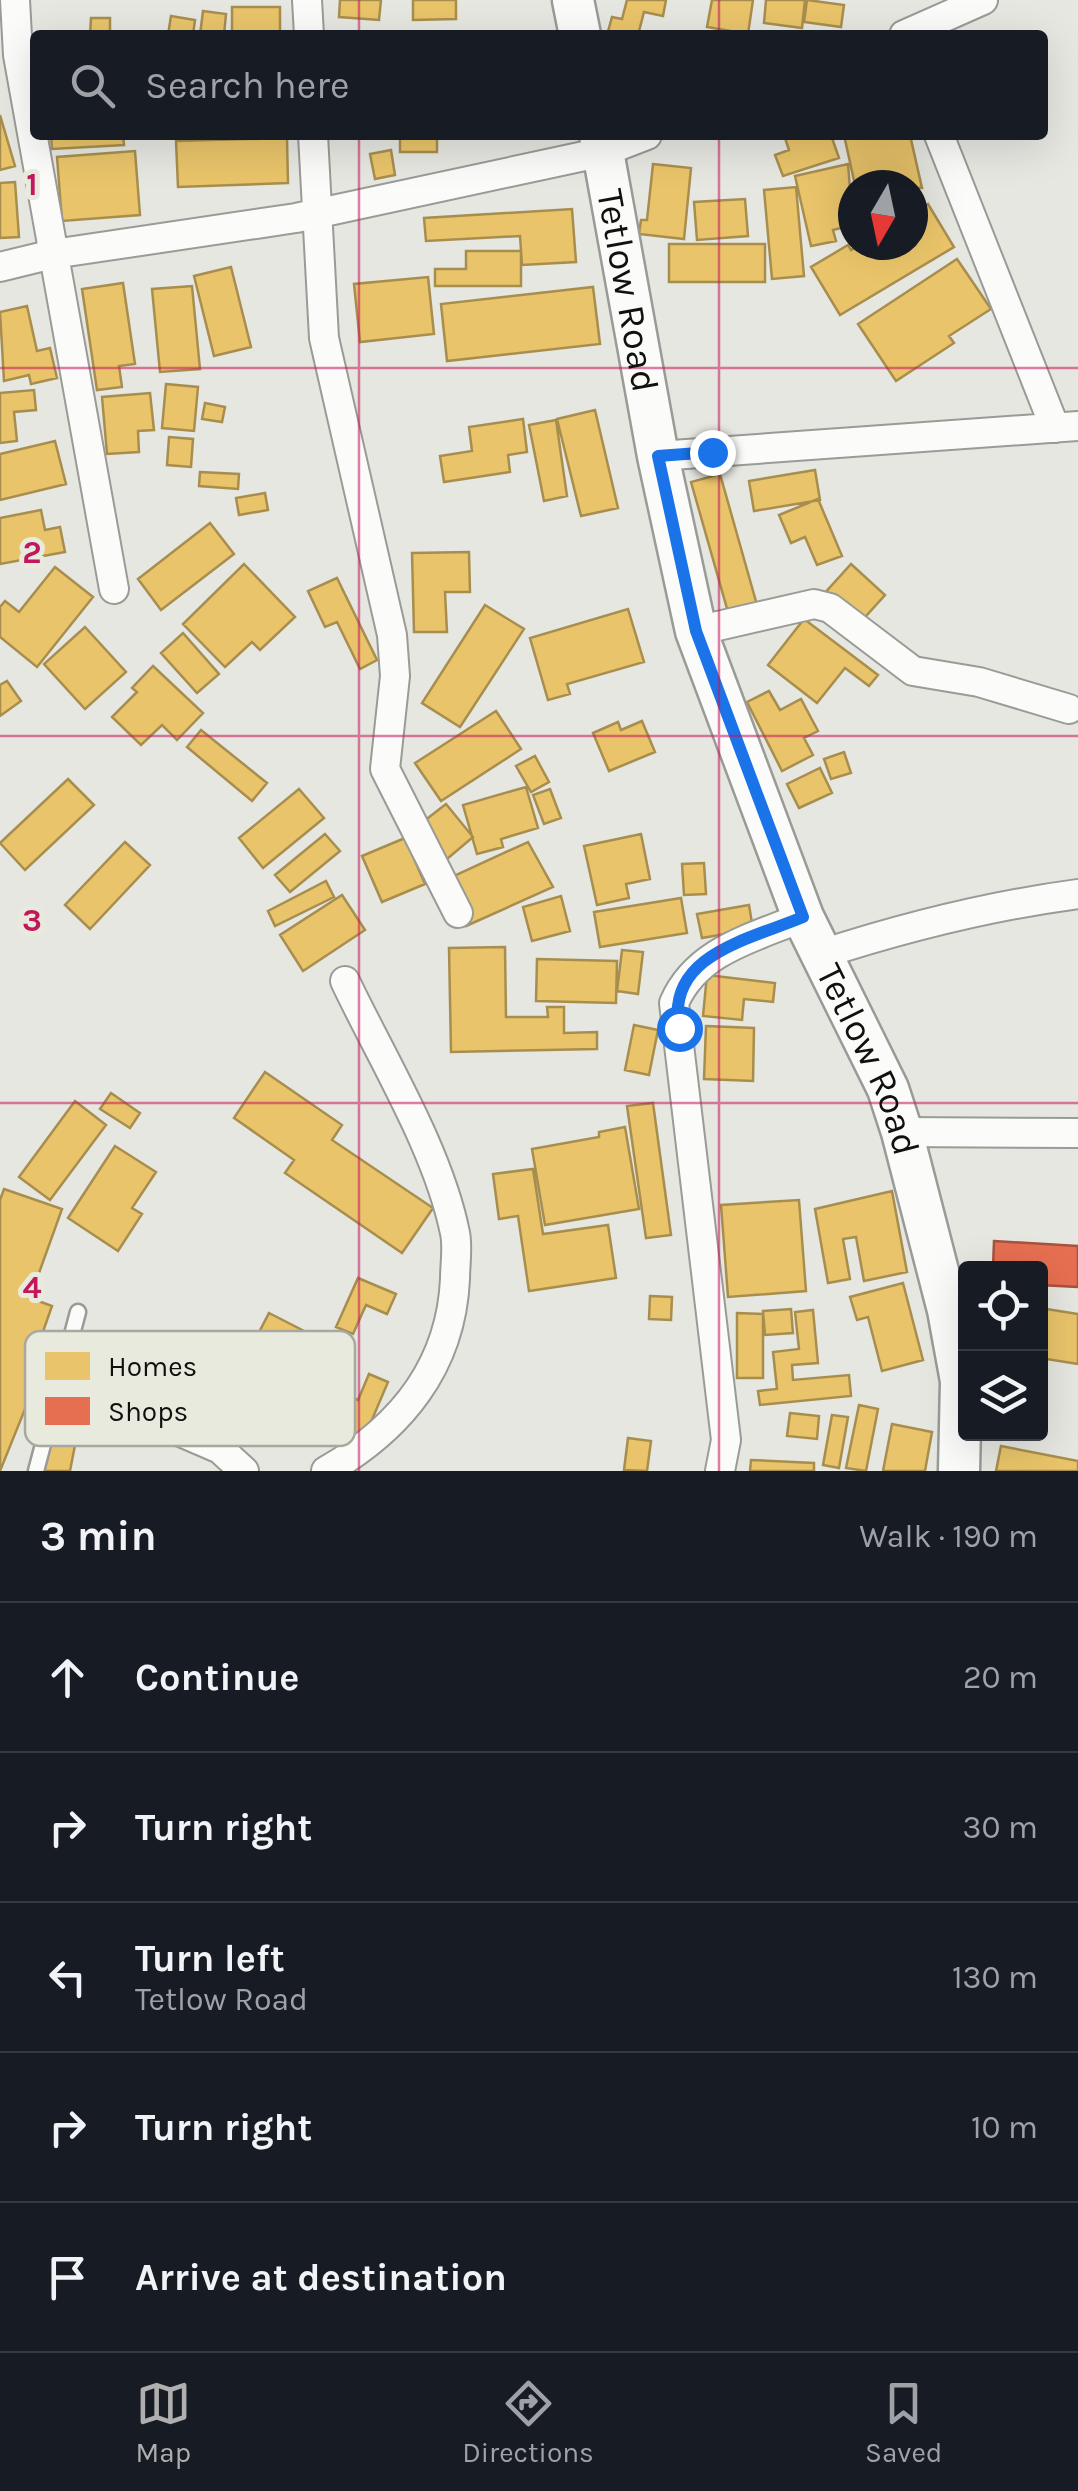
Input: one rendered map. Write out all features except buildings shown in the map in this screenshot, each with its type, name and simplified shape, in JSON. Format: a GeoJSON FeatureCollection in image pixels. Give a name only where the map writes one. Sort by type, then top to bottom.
{"type":"FeatureCollection","features":[{"type":"Feature","properties":{"kind":"street"},"geometry":{"type":"LineString","coordinates":[[15,0],[18,55],[30,123]]}},
{"type":"Feature","properties":{"kind":"street"},"geometry":{"type":"LineString","coordinates":[[306,0],[309,30]]}},
{"type":"Feature","properties":{"kind":"street"},"geometry":{"type":"LineString","coordinates":[[573,0],[579,30]]}},
{"type":"Feature","properties":{"kind":"street"},"geometry":{"type":"LineString","coordinates":[[915,30],[983,0]]}},
{"type":"Feature","properties":{"kind":"street"},"geometry":{"type":"LineString","coordinates":[[33,140],[114,589]]}},
{"type":"Feature","properties":{"kind":"street"},"geometry":{"type":"LineString","coordinates":[[313,140],[324,338],[392,635],[394,676],[386,769],[458,913]]}},
{"type":"Feature","properties":{"kind":"street"},"geometry":{"type":"LineString","coordinates":[[658,456],[1066,427],[941,140]]}},
{"type":"Feature","properties":{"kind":"street"},"geometry":{"type":"LineString","coordinates":[[0,268],[53,254],[316,214],[601,144]]}},
{"type":"Feature","properties":{"kind":"street","name":"Tetlow Road"},"geometry":{"type":"LineString","coordinates":[[601,144],[658,456],[696,631],[803,917],[888,1089],[902,1132],[948,1310],[960,1381],[959,1471]]}},
{"type":"Feature","properties":{"kind":"street"},"geometry":{"type":"LineString","coordinates":[[696,631],[785,607],[814,604],[830,608],[913,672],[978,682],[1069,708]]}},
{"type":"Feature","properties":{"kind":"street"},"geometry":{"type":"LineString","coordinates":[[820,955],[962,913],[1078,894]]}},
{"type":"Feature","properties":{"kind":"street"},"geometry":{"type":"LineString","coordinates":[[720,1471],[726,1440],[674,1003],[684,980],[704,960],[803,917]]}},
{"type":"Feature","properties":{"kind":"street"},"geometry":{"type":"LineString","coordinates":[[326,1471],[358,1453],[396,1422],[428,1381],[454,1306],[456,1236],[438,1177],[346,981]]}},
{"type":"Feature","properties":{"kind":"street"},"geometry":{"type":"LineString","coordinates":[[902,1132],[1078,1133]]}},
{"type":"Feature","properties":{"kind":"street"},"geometry":{"type":"LineString","coordinates":[[211,1446],[244,1471]]}},
{"type":"Feature","properties":{"kind":"lane"},"geometry":{"type":"LineString","coordinates":[[73,1331],[78,1312]]}},
{"type":"Feature","properties":{"kind":"lane"},"geometry":{"type":"LineString","coordinates":[[36,1471],[43,1446]]}},
{"type":"Feature","properties":{"kind":"route"},"geometry":{"type":"LineString","coordinates":[[679,1028],[674,1003],[684,980],[704,960],[803,917],[696,631],[658,456],[712,452]]}}]}
